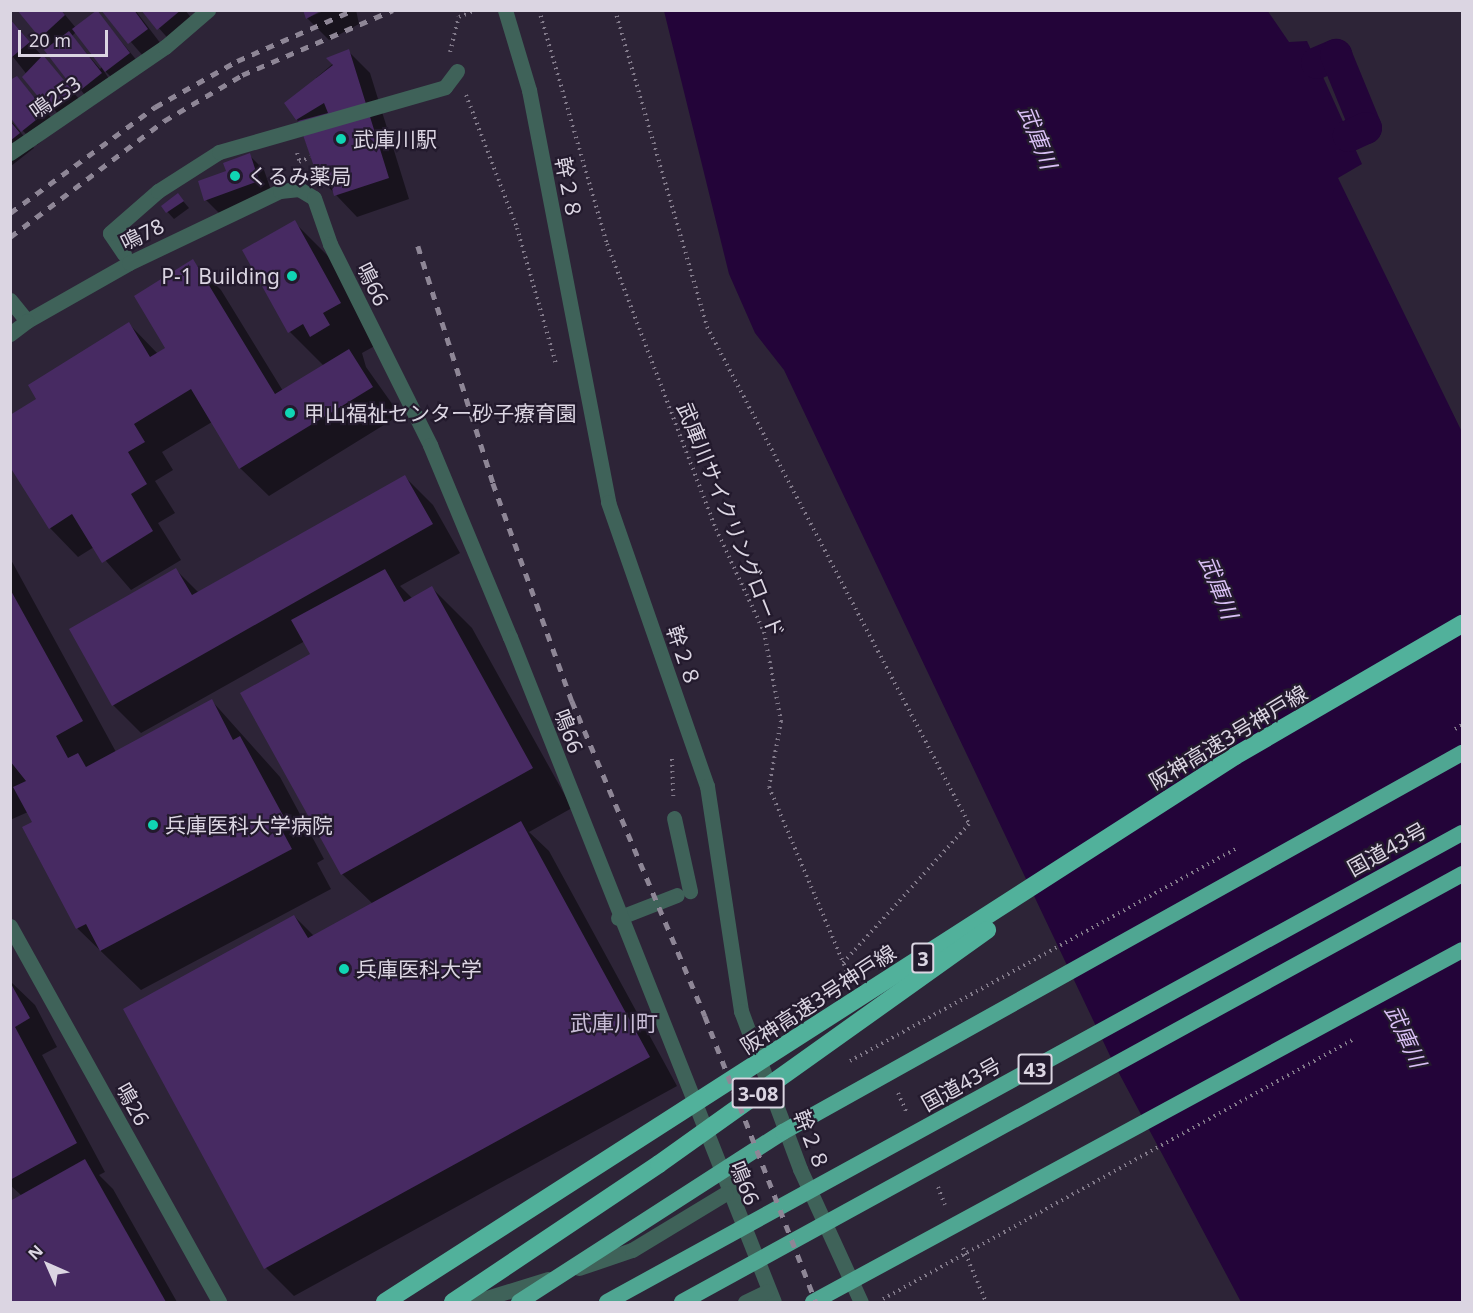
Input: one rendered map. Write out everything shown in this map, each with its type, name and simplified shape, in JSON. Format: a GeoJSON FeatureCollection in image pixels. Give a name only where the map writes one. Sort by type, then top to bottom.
{"type":"FeatureCollection","features":[{"type":"Feature","properties":{"kind":"highway","name":"阪神高速3号神戸線"},"geometry":{"type":"LineString","coordinates":[[384,1302],[1235,756],[1462,624]]}},
{"type":"Feature","properties":{"kind":"highway","name":"阪神高速3号神戸線"},"geometry":{"type":"LineString","coordinates":[[398,1302],[1060,879],[1236,762],[1462,630]]}},
{"type":"Feature","properties":{"kind":"highway"},"geometry":{"type":"LineString","coordinates":[[519,1302],[810,1116],[1462,753]]}},
{"type":"Feature","properties":{"kind":"highway","name":"国道43号"},"geometry":{"type":"LineString","coordinates":[[607,1302],[1462,833]]}},
{"type":"Feature","properties":{"kind":"highway","name":"43"},"geometry":{"type":"LineString","coordinates":[[682,1302],[1462,874]]}},
{"type":"Feature","properties":{"kind":"highway","name":"3-08"},"geometry":{"type":"LineString","coordinates":[[453,1302],[659,1164],[1060,879]]}},
{"type":"Feature","properties":{"kind":"highway"},"geometry":{"type":"LineString","coordinates":[[813,1302],[1462,950]]}},
{"type":"Feature","properties":{"kind":"street","name":"鳴253"},"geometry":{"type":"LineString","coordinates":[[10,153],[165,47],[208,10]]}},
{"type":"Feature","properties":{"kind":"street","name":"幹２８"},"geometry":{"type":"LineString","coordinates":[[505,10],[529,90],[608,502],[707,786],[741,1011],[800,1169],[861,1302]]}},
{"type":"Feature","properties":{"kind":"street"},"geometry":{"type":"LineString","coordinates":[[124,254],[110,233],[158,191],[219,152],[445,87],[457,71]]}},
{"type":"Feature","properties":{"kind":"street","name":"鳴78"},"geometry":{"type":"LineString","coordinates":[[10,334],[27,321],[129,263],[280,191],[299,189]]}},
{"type":"Feature","properties":{"kind":"street","name":"鳴66"},"geometry":{"type":"LineString","coordinates":[[299,189],[314,198],[330,244],[430,445],[726,1193],[771,1297]]}},
{"type":"Feature","properties":{"kind":"street"},"geometry":{"type":"LineString","coordinates":[[10,300],[27,321]]}},
{"type":"Feature","properties":{"kind":"street"},"geometry":{"type":"LineString","coordinates":[[618,918],[683,893],[674,818]]}},
{"type":"Feature","properties":{"kind":"street","name":"鳴26"},"geometry":{"type":"LineString","coordinates":[[10,926],[219,1302]]}},
{"type":"Feature","properties":{"kind":"street"},"geometry":{"type":"LineString","coordinates":[[474,1302],[632,1250],[726,1193]]}},
{"type":"Feature","properties":{"kind":"street"},"geometry":{"type":"LineString","coordinates":[[746,1302],[771,1297]]}},
{"type":"Feature","properties":{"kind":"path"},"geometry":{"type":"LineString","coordinates":[[476,10],[459,17],[448,46],[517,228],[559,375]]}},
{"type":"Feature","properties":{"kind":"path","name":"武庫川サイクリングロード"},"geometry":{"type":"LineString","coordinates":[[539,10],[607,244],[716,529],[764,632],[781,721],[769,787],[852,985]]}},
{"type":"Feature","properties":{"kind":"path"},"geometry":{"type":"LineString","coordinates":[[615,10],[707,327],[969,824],[843,963]]}},
{"type":"Feature","properties":{"kind":"path"},"geometry":{"type":"LineString","coordinates":[[300,162],[310,157]]}},
{"type":"Feature","properties":{"kind":"path"},"geometry":{"type":"LineString","coordinates":[[1452,730],[1462,725]]}},
{"type":"Feature","properties":{"kind":"path"},"geometry":{"type":"LineString","coordinates":[[840,1066],[1245,844]]}},
{"type":"Feature","properties":{"kind":"path"},"geometry":{"type":"LineString","coordinates":[[876,1302],[1359,1036]]}},
{"type":"Feature","properties":{"kind":"path"},"geometry":{"type":"LineString","coordinates":[[876,1040],[880,1050]]}},
{"type":"Feature","properties":{"kind":"path"},"geometry":{"type":"LineString","coordinates":[[894,1083],[908,1116]]}},
{"type":"Feature","properties":{"kind":"path"},"geometry":{"type":"LineString","coordinates":[[936,1182],[949,1215]]}},
{"type":"Feature","properties":{"kind":"path"},"geometry":{"type":"LineString","coordinates":[[959,1237],[986,1302]]}},
{"type":"Feature","properties":{"kind":"water","name":"武庫川"},"geometry":{"type":"Polygon","coordinates":[[[1267,10],[1289,42],[1307,41],[1362,164],[1338,178],[1462,432],[1462,1302],[1241,1302],[1113,1062],[784,370],[755,333],[729,274],[664,11],[1267,10]]]}},
{"type":"Feature","properties":{"kind":"building"},"geometry":{"type":"Polygon","coordinates":[[[17,10],[61,10],[65,15],[40,38],[17,10]]]}},
{"type":"Feature","properties":{"kind":"building"},"geometry":{"type":"Polygon","coordinates":[[[97,10],[130,53],[105,72],[72,29],[97,10]]]}},
{"type":"Feature","properties":{"kind":"building"},"geometry":{"type":"Polygon","coordinates":[[[101,10],[134,10],[148,29],[128,44],[101,10]]]}},
{"type":"Feature","properties":{"kind":"building"},"geometry":{"type":"Polygon","coordinates":[[[141,10],[181,10],[157,30],[141,10]]]}},
{"type":"Feature","properties":{"kind":"building"},"geometry":{"type":"Polygon","coordinates":[[[303,10],[322,10],[306,19],[303,10]]]}},
{"type":"Feature","properties":{"kind":"building"},"geometry":{"type":"Polygon","coordinates":[[[10,19],[30,42],[12,57],[10,55],[10,19]]]}},
{"type":"Feature","properties":{"kind":"building"},"geometry":{"type":"Polygon","coordinates":[[[69,31],[102,73],[77,93],[44,50],[69,31]]]}},
{"type":"Feature","properties":{"kind":"building","name":"武庫川駅"},"geometry":{"type":"Polygon","coordinates":[[[349,49],[389,178],[334,196],[328,174],[318,178],[298,121],[328,113],[324,103],[296,120],[284,103],[333,65],[326,58],[349,49]]]}},
{"type":"Feature","properties":{"kind":"building"},"geometry":{"type":"Polygon","coordinates":[[[43,55],[73,91],[49,110],[22,77],[43,55]]]}},
{"type":"Feature","properties":{"kind":"building"},"geometry":{"type":"Polygon","coordinates":[[[17,76],[46,112],[21,132],[10,117],[10,80],[17,76]]]}},
{"type":"Feature","properties":{"kind":"building"},"geometry":{"type":"Polygon","coordinates":[[[10,121],[20,133],[10,141],[10,121]]]}},
{"type":"Feature","properties":{"kind":"building","name":"くるみ薬局"},"geometry":{"type":"Polygon","coordinates":[[[250,153],[259,181],[204,201],[198,181],[226,171],[223,163],[250,153]]]}},
{"type":"Feature","properties":{"kind":"building"},"geometry":{"type":"Polygon","coordinates":[[[178,193],[184,201],[166,213],[161,206],[178,193]]]}},
{"type":"Feature","properties":{"kind":"building","name":"P-1 Building"},"geometry":{"type":"Polygon","coordinates":[[[295,220],[341,303],[323,313],[330,325],[310,337],[303,324],[288,333],[242,250],[295,220]]]}},
{"type":"Feature","properties":{"kind":"building"},"geometry":{"type":"Polygon","coordinates":[[[193,259],[275,394],[349,349],[373,387],[239,469],[191,389],[134,424],[145,442],[128,452],[147,484],[131,494],[153,531],[102,563],[72,514],[49,529],[10,467],[10,415],[36,399],[28,385],[129,322],[150,357],[165,348],[134,296],[193,259]]]}},
{"type":"Feature","properties":{"kind":"building"},"geometry":{"type":"Polygon","coordinates":[[[405,475],[433,524],[112,706],[69,629],[176,568],[192,595],[405,475]]]}},
{"type":"Feature","properties":{"kind":"building"},"geometry":{"type":"Polygon","coordinates":[[[385,569],[404,602],[432,586],[533,768],[341,875],[240,693],[310,654],[291,620],[385,569]]]}},
{"type":"Feature","properties":{"kind":"building","name":"兵庫医科大学病院"},"geometry":{"type":"Polygon","coordinates":[[[10,589],[83,721],[56,736],[68,758],[78,753],[86,767],[212,699],[233,740],[240,736],[285,819],[278,823],[292,849],[100,951],[86,924],[76,929],[22,827],[32,822],[13,787],[26,781],[10,761],[10,589]]]}},
{"type":"Feature","properties":{"kind":"building"},"geometry":{"type":"Polygon","coordinates":[[[521,821],[650,1057],[264,1269],[123,1009],[294,915],[308,938],[521,821]]]}},
{"type":"Feature","properties":{"kind":"building"},"geometry":{"type":"Polygon","coordinates":[[[10,982],[30,1018],[15,1027],[77,1143],[10,1180],[10,982]]]}},
{"type":"Feature","properties":{"kind":"building"},"geometry":{"type":"Polygon","coordinates":[[[85,1159],[166,1302],[10,1302],[10,1201],[85,1159]]]}},
{"type":"Feature","properties":{"kind":"waterway"},"geometry":{"type":"LineString","coordinates":[[1317,63],[1336,55],[1366,128],[1349,136]]}},
{"type":"Feature","properties":{"kind":"railway"},"geometry":{"type":"LineString","coordinates":[[10,213],[155,107],[237,61],[353,10]]}},
{"type":"Feature","properties":{"kind":"railway"},"geometry":{"type":"LineString","coordinates":[[10,237],[164,121],[242,75],[393,10]]}},
{"type":"Feature","properties":{"kind":"railway"},"geometry":{"type":"LineString","coordinates":[[418,246],[493,483],[572,701],[705,1016],[816,1302]]}},
{"type":"Feature","properties":{"kind":"place","name":"武庫川駅"},"geometry":{"type":"Point","coordinates":[341,139]}},
{"type":"Feature","properties":{"kind":"place","name":"くるみ薬局"},"geometry":{"type":"Point","coordinates":[235,176]}},
{"type":"Feature","properties":{"kind":"place","name":"P-1 Building"},"geometry":{"type":"Point","coordinates":[292,276]}},
{"type":"Feature","properties":{"kind":"place","name":"甲山福祉センター砂子療育園"},"geometry":{"type":"Point","coordinates":[290,413]}},
{"type":"Feature","properties":{"kind":"place","name":"兵庫医科大学病院"},"geometry":{"type":"Point","coordinates":[153,825]}},
{"type":"Feature","properties":{"kind":"place","name":"兵庫医科大学"},"geometry":{"type":"Point","coordinates":[344,969]}},
{"type":"Feature","properties":{"kind":"district","name":"武庫川町"},"geometry":{"type":"Point","coordinates":[614,1023]}}]}
